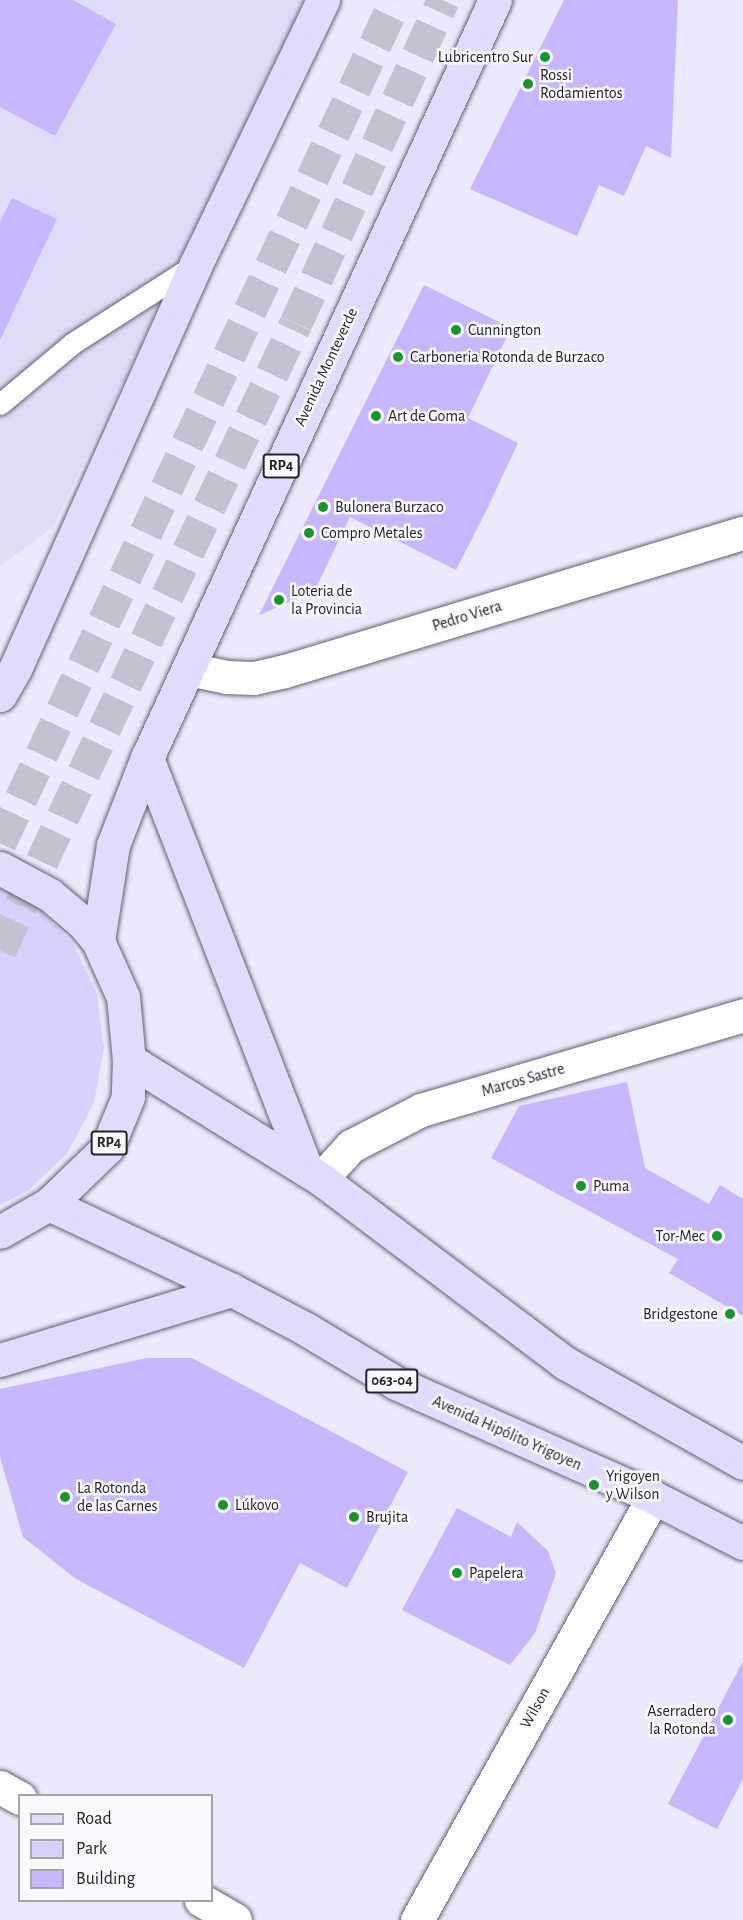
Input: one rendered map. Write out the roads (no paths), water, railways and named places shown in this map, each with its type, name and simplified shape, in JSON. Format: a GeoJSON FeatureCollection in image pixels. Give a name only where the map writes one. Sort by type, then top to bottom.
{"type":"FeatureCollection","features":[{"type":"Feature","properties":{"kind":"main road"},"geometry":{"type":"LineString","coordinates":[[5,679],[196,264],[323,0]]}},
{"type":"Feature","properties":{"kind":"main road","name":"Avenida Monteverde"},"geometry":{"type":"LineString","coordinates":[[98,941],[113,845],[147,758],[495,0]]}},
{"type":"Feature","properties":{"kind":"main road"},"geometry":{"type":"LineString","coordinates":[[147,758],[314,1174]]}},
{"type":"Feature","properties":{"kind":"main road","name":"RP4"},"geometry":{"type":"LineString","coordinates":[[0,868],[50,895],[82,922],[98,941],[123,997],[129,1060],[128,1097],[107,1148],[49,1204],[0,1232]]}},
{"type":"Feature","properties":{"kind":"main road"},"geometry":{"type":"LineString","coordinates":[[129,1060],[314,1174],[566,1363],[743,1463]]}},
{"type":"Feature","properties":{"kind":"main road","name":"Avenida Hipólito Yrigoyen"},"geometry":{"type":"LineString","coordinates":[[49,1204],[232,1290],[304,1328],[396,1383],[653,1497],[743,1543]]}},
{"type":"Feature","properties":{"kind":"main road"},"geometry":{"type":"LineString","coordinates":[[0,1360],[232,1290]]}},
{"type":"Feature","properties":{"kind":"street","name":"Pedro Viera"},"geometry":{"type":"LineString","coordinates":[[189,669],[226,677],[254,678],[285,671],[743,533]]}},
{"type":"Feature","properties":{"kind":"street","name":"Marcos Sastre"},"geometry":{"type":"LineString","coordinates":[[314,1174],[351,1146],[421,1110],[743,1015]]}},
{"type":"Feature","properties":{"kind":"street","name":"Wilson"},"geometry":{"type":"LineString","coordinates":[[417,1920],[653,1497]]}},
{"type":"Feature","properties":{"kind":"street"},"geometry":{"type":"LineString","coordinates":[[0,1787],[18,1797]]}},
{"type":"Feature","properties":{"kind":"street"},"geometry":{"type":"LineString","coordinates":[[204,1902],[235,1920]]}},
{"type":"Feature","properties":{"kind":"lane"},"geometry":{"type":"LineString","coordinates":[[0,404],[73,343],[196,264]]}},
{"type":"Feature","properties":{"kind":"tunnel"},"geometry":{"type":"LineString","coordinates":[[0,843],[396,0]]}},
{"type":"Feature","properties":{"kind":"tunnel"},"geometry":{"type":"LineString","coordinates":[[0,950],[296,323],[443,0]]}},
{"type":"Feature","properties":{"kind":"place","name":"Lubricentro Sur"},"geometry":{"type":"Point","coordinates":[545,57]}},
{"type":"Feature","properties":{"kind":"place","name":"Rossi Rodamientos"},"geometry":{"type":"Point","coordinates":[528,84]}},
{"type":"Feature","properties":{"kind":"place","name":"Cunnington"},"geometry":{"type":"Point","coordinates":[456,330]}},
{"type":"Feature","properties":{"kind":"place","name":"Carboneria Rotonda de Burzaco"},"geometry":{"type":"Point","coordinates":[398,357]}},
{"type":"Feature","properties":{"kind":"place","name":"Art de Goma"},"geometry":{"type":"Point","coordinates":[376,416]}},
{"type":"Feature","properties":{"kind":"place","name":"Bulonera Burzaco"},"geometry":{"type":"Point","coordinates":[323,507]}},
{"type":"Feature","properties":{"kind":"place","name":"Compro Metales"},"geometry":{"type":"Point","coordinates":[309,533]}},
{"type":"Feature","properties":{"kind":"place","name":"Loteria de la Provincia"},"geometry":{"type":"Point","coordinates":[279,600]}},
{"type":"Feature","properties":{"kind":"place","name":"Puma"},"geometry":{"type":"Point","coordinates":[581,1186]}},
{"type":"Feature","properties":{"kind":"place","name":"Tor-Mec"},"geometry":{"type":"Point","coordinates":[717,1236]}},
{"type":"Feature","properties":{"kind":"place","name":"Bridgestone"},"geometry":{"type":"Point","coordinates":[730,1314]}},
{"type":"Feature","properties":{"kind":"place","name":"Yrigoyen y Wilson"},"geometry":{"type":"Point","coordinates":[594,1485]}},
{"type":"Feature","properties":{"kind":"place","name":"La Rotonda de las Carnes"},"geometry":{"type":"Point","coordinates":[65,1497]}},
{"type":"Feature","properties":{"kind":"place","name":"Lúkovo"},"geometry":{"type":"Point","coordinates":[223,1505]}},
{"type":"Feature","properties":{"kind":"place","name":"Brujita"},"geometry":{"type":"Point","coordinates":[354,1517]}},
{"type":"Feature","properties":{"kind":"place","name":"Papelera"},"geometry":{"type":"Point","coordinates":[457,1573]}},
{"type":"Feature","properties":{"kind":"place","name":"Aserradero la Rotonda"},"geometry":{"type":"Point","coordinates":[728,1720]}}]}
